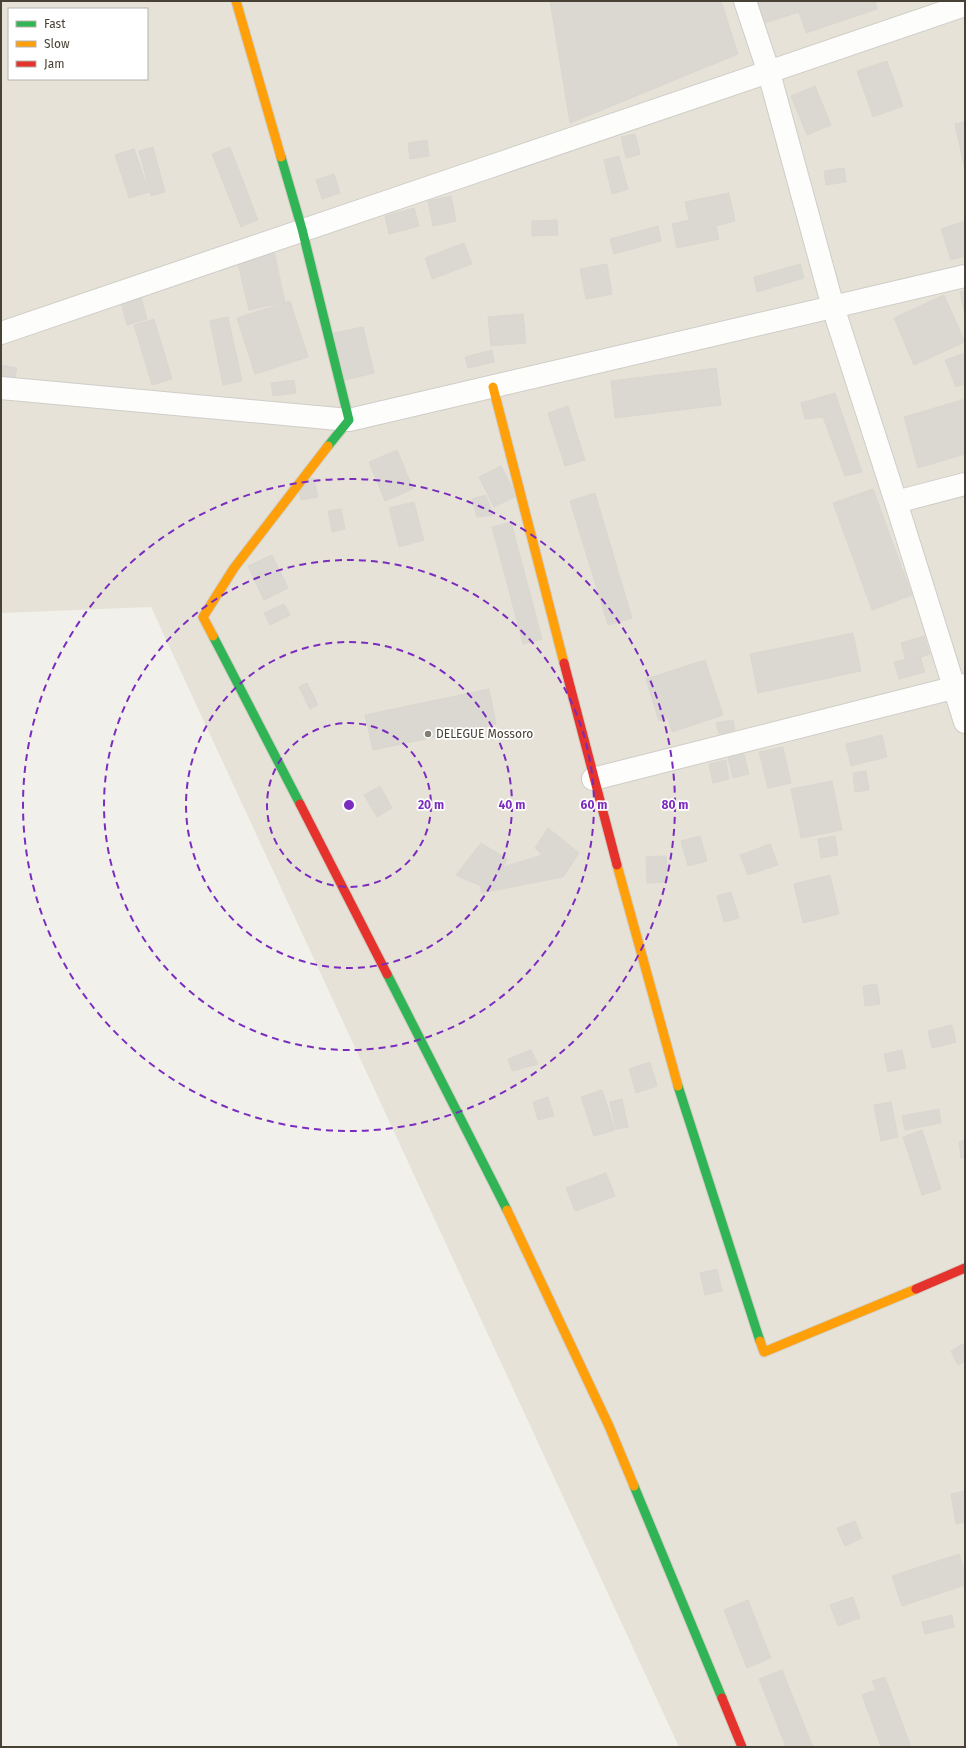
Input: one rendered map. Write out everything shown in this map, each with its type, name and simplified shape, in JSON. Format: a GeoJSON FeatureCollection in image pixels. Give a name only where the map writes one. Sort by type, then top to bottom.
{"type":"FeatureCollection","features":[{"type":"Feature","properties":{"kind":"street"},"geometry":{"type":"LineString","coordinates":[[236,1],[302,229],[349,420]]}},
{"type":"Feature","properties":{"kind":"street"},"geometry":{"type":"LineString","coordinates":[[745,1],[769,73],[833,308],[896,502],[960,687],[965,722]]}},
{"type":"Feature","properties":{"kind":"street"},"geometry":{"type":"LineString","coordinates":[[1,333],[302,229],[769,73],[965,5]]}},
{"type":"Feature","properties":{"kind":"street"},"geometry":{"type":"LineString","coordinates":[[1,388],[349,420],[965,276]]}},
{"type":"Feature","properties":{"kind":"street"},"geometry":{"type":"LineString","coordinates":[[493,387],[593,779],[683,1103],[764,1352],[965,1268]]}},
{"type":"Feature","properties":{"kind":"street"},"geometry":{"type":"LineString","coordinates":[[349,420],[234,568],[204,617],[492,1176],[609,1426],[742,1747]]}},
{"type":"Feature","properties":{"kind":"street"},"geometry":{"type":"LineString","coordinates":[[896,502],[965,484]]}},
{"type":"Feature","properties":{"kind":"street"},"geometry":{"type":"LineString","coordinates":[[593,779],[960,687]]}},
{"type":"Feature","properties":{"kind":"shaded area"},"geometry":{"type":"Polygon","coordinates":[[[1,1],[965,1],[965,1747],[679,1747],[151,607],[1,613],[1,1]]]}},
{"type":"Feature","properties":{"kind":"building"},"geometry":{"type":"Polygon","coordinates":[[[550,1],[721,1],[738,54],[570,123],[550,1]]]}},
{"type":"Feature","properties":{"kind":"building"},"geometry":{"type":"Polygon","coordinates":[[[758,1],[875,1],[877,9],[806,33],[799,12],[765,23],[758,1]]]}},
{"type":"Feature","properties":{"kind":"building"},"geometry":{"type":"Polygon","coordinates":[[[887,61],[903,106],[873,117],[857,71],[887,61]]]}},
{"type":"Feature","properties":{"kind":"building"},"geometry":{"type":"Polygon","coordinates":[[[815,86],[831,125],[807,135],[791,96],[815,86]]]}},
{"type":"Feature","properties":{"kind":"building"},"geometry":{"type":"Polygon","coordinates":[[[965,122],[965,170],[955,124],[965,122]]]}},
{"type":"Feature","properties":{"kind":"building"},"geometry":{"type":"Polygon","coordinates":[[[635,134],[640,154],[626,158],[621,137],[635,134]]]}},
{"type":"Feature","properties":{"kind":"building"},"geometry":{"type":"Polygon","coordinates":[[[427,140],[429,156],[410,159],[408,143],[427,140]]]}},
{"type":"Feature","properties":{"kind":"building"},"geometry":{"type":"Polygon","coordinates":[[[153,147],[165,192],[151,196],[139,151],[153,147]]]}},
{"type":"Feature","properties":{"kind":"building"},"geometry":{"type":"Polygon","coordinates":[[[230,147],[258,220],[241,227],[212,154],[230,147]]]}},
{"type":"Feature","properties":{"kind":"building"},"geometry":{"type":"Polygon","coordinates":[[[134,149],[149,192],[129,198],[115,155],[134,149]]]}},
{"type":"Feature","properties":{"kind":"building"},"geometry":{"type":"Polygon","coordinates":[[[619,156],[628,189],[612,194],[604,160],[619,156]]]}},
{"type":"Feature","properties":{"kind":"building"},"geometry":{"type":"Polygon","coordinates":[[[844,168],[846,182],[826,185],[824,171],[844,168]]]}},
{"type":"Feature","properties":{"kind":"building"},"geometry":{"type":"Polygon","coordinates":[[[334,174],[340,193],[322,199],[316,180],[334,174]]]}},
{"type":"Feature","properties":{"kind":"building"},"geometry":{"type":"Polygon","coordinates":[[[729,193],[735,221],[716,226],[719,239],[677,248],[672,224],[689,220],[685,202],[729,193]]]}},
{"type":"Feature","properties":{"kind":"building"},"geometry":{"type":"Polygon","coordinates":[[[451,196],[456,221],[433,226],[428,201],[451,196]]]}},
{"type":"Feature","properties":{"kind":"building"},"geometry":{"type":"Polygon","coordinates":[[[414,208],[419,226],[389,234],[385,216],[414,208]]]}},
{"type":"Feature","properties":{"kind":"building"},"geometry":{"type":"Polygon","coordinates":[[[557,220],[558,235],[532,236],[532,221],[557,220]]]}},
{"type":"Feature","properties":{"kind":"building"},"geometry":{"type":"Polygon","coordinates":[[[965,221],[965,256],[951,260],[941,229],[965,221]]]}},
{"type":"Feature","properties":{"kind":"building"},"geometry":{"type":"Polygon","coordinates":[[[658,226],[661,241],[614,254],[610,239],[658,226]]]}},
{"type":"Feature","properties":{"kind":"building"},"geometry":{"type":"Polygon","coordinates":[[[464,243],[472,264],[432,279],[425,258],[464,243]]]}},
{"type":"Feature","properties":{"kind":"building"},"geometry":{"type":"Polygon","coordinates":[[[274,251],[285,302],[249,310],[237,259],[274,251]]]}},
{"type":"Feature","properties":{"kind":"building"},"geometry":{"type":"Polygon","coordinates":[[[607,264],[612,294],[586,299],[580,269],[607,264]]]}},
{"type":"Feature","properties":{"kind":"building"},"geometry":{"type":"Polygon","coordinates":[[[800,264],[804,278],[757,292],[754,277],[800,264]]]}},
{"type":"Feature","properties":{"kind":"building"},"geometry":{"type":"Polygon","coordinates":[[[965,291],[965,311],[964,311],[960,292],[965,291]]]}},
{"type":"Feature","properties":{"kind":"building"},"geometry":{"type":"Polygon","coordinates":[[[944,295],[965,342],[914,365],[894,318],[944,295]]]}},
{"type":"Feature","properties":{"kind":"building"},"geometry":{"type":"Polygon","coordinates":[[[141,297],[147,319],[127,325],[121,302],[141,297]]]}},
{"type":"Feature","properties":{"kind":"building"},"geometry":{"type":"Polygon","coordinates":[[[290,301],[308,357],[255,374],[237,318],[290,301]]]}},
{"type":"Feature","properties":{"kind":"building"},"geometry":{"type":"Polygon","coordinates":[[[523,314],[526,343],[491,346],[488,317],[523,314]]]}},
{"type":"Feature","properties":{"kind":"building"},"geometry":{"type":"Polygon","coordinates":[[[228,317],[242,381],[223,385],[210,321],[228,317]]]}},
{"type":"Feature","properties":{"kind":"building"},"geometry":{"type":"Polygon","coordinates":[[[154,319],[172,379],[152,385],[134,325],[154,319]]]}},
{"type":"Feature","properties":{"kind":"building"},"geometry":{"type":"Polygon","coordinates":[[[363,327],[374,373],[336,382],[325,335],[363,327]]]}},
{"type":"Feature","properties":{"kind":"building"},"geometry":{"type":"Polygon","coordinates":[[[492,350],[494,362],[468,368],[465,357],[492,350]]]}},
{"type":"Feature","properties":{"kind":"building"},"geometry":{"type":"Polygon","coordinates":[[[965,353],[965,384],[956,387],[945,360],[965,353]]]}},
{"type":"Feature","properties":{"kind":"building"},"geometry":{"type":"Polygon","coordinates":[[[1,365],[17,368],[13,386],[1,383],[1,365]]]}},
{"type":"Feature","properties":{"kind":"building"},"geometry":{"type":"Polygon","coordinates":[[[716,368],[721,405],[615,418],[611,381],[716,368]]]}},
{"type":"Feature","properties":{"kind":"building"},"geometry":{"type":"Polygon","coordinates":[[[294,380],[296,393],[273,396],[271,383],[294,380]]]}},
{"type":"Feature","properties":{"kind":"building"},"geometry":{"type":"Polygon","coordinates":[[[835,393],[862,472],[845,476],[823,417],[805,419],[801,403],[835,393]]]}},
{"type":"Feature","properties":{"kind":"building"},"geometry":{"type":"Polygon","coordinates":[[[965,399],[965,454],[918,468],[904,417],[965,399]]]}},
{"type":"Feature","properties":{"kind":"building"},"geometry":{"type":"Polygon","coordinates":[[[568,406],[585,460],[565,466],[548,413],[568,406]]]}},
{"type":"Feature","properties":{"kind":"building"},"geometry":{"type":"Polygon","coordinates":[[[397,450],[413,489],[385,501],[369,462],[397,450]]]}},
{"type":"Feature","properties":{"kind":"building"},"geometry":{"type":"Polygon","coordinates":[[[501,466],[517,496],[494,507],[479,477],[501,466]]]}},
{"type":"Feature","properties":{"kind":"building"},"geometry":{"type":"Polygon","coordinates":[[[314,478],[318,497],[301,500],[297,482],[314,478]]]}},
{"type":"Feature","properties":{"kind":"building"},"geometry":{"type":"Polygon","coordinates":[[[873,489],[912,595],[872,610],[833,503],[873,489]]]}},
{"type":"Feature","properties":{"kind":"building"},"geometry":{"type":"Polygon","coordinates":[[[595,493],[632,618],[608,625],[570,501],[595,493]]]}},
{"type":"Feature","properties":{"kind":"building"},"geometry":{"type":"Polygon","coordinates":[[[486,495],[493,515],[477,517],[472,499],[486,495]]]}},
{"type":"Feature","properties":{"kind":"building"},"geometry":{"type":"Polygon","coordinates":[[[414,502],[424,540],[399,547],[389,508],[414,502]]]}},
{"type":"Feature","properties":{"kind":"building"},"geometry":{"type":"Polygon","coordinates":[[[341,509],[345,529],[332,532],[328,511],[341,509]]]}},
{"type":"Feature","properties":{"kind":"building"},"geometry":{"type":"Polygon","coordinates":[[[511,522],[542,639],[523,644],[492,527],[511,522]]]}},
{"type":"Feature","properties":{"kind":"building"},"geometry":{"type":"Polygon","coordinates":[[[272,555],[288,588],[264,600],[248,566],[272,555]]]}},
{"type":"Feature","properties":{"kind":"building"},"geometry":{"type":"Polygon","coordinates":[[[284,604],[290,615],[270,625],[264,613],[284,604]]]}},
{"type":"Feature","properties":{"kind":"building"},"geometry":{"type":"Polygon","coordinates":[[[853,633],[861,671],[758,693],[750,654],[853,633]]]}},
{"type":"Feature","properties":{"kind":"building"},"geometry":{"type":"Polygon","coordinates":[[[924,636],[930,654],[906,662],[901,643],[924,636]]]}},
{"type":"Feature","properties":{"kind":"building"},"geometry":{"type":"Polygon","coordinates":[[[920,656],[925,672],[899,679],[894,662],[920,656]]]}},
{"type":"Feature","properties":{"kind":"building"},"geometry":{"type":"Polygon","coordinates":[[[705,660],[723,715],[672,732],[668,718],[659,721],[646,679],[705,660]]]}},
{"type":"Feature","properties":{"kind":"building"},"geometry":{"type":"Polygon","coordinates":[[[307,683],[318,705],[310,709],[299,687],[307,683]]]}},
{"type":"Feature","properties":{"kind":"building"},"geometry":{"type":"Polygon","coordinates":[[[489,689],[496,724],[373,750],[365,715],[489,689]]]}},
{"type":"Feature","properties":{"kind":"building"},"geometry":{"type":"Polygon","coordinates":[[[733,720],[735,730],[719,734],[716,723],[733,720]]]}},
{"type":"Feature","properties":{"kind":"building"},"geometry":{"type":"Polygon","coordinates":[[[882,735],[887,757],[851,766],[846,744],[882,735]]]}},
{"type":"Feature","properties":{"kind":"building"},"geometry":{"type":"Polygon","coordinates":[[[783,747],[791,783],[768,788],[759,752],[783,747]]]}},
{"type":"Feature","properties":{"kind":"building"},"geometry":{"type":"Polygon","coordinates":[[[744,754],[749,774],[733,778],[728,758],[744,754]]]}},
{"type":"Feature","properties":{"kind":"building"},"geometry":{"type":"Polygon","coordinates":[[[726,760],[729,779],[713,783],[709,764],[726,760]]]}},
{"type":"Feature","properties":{"kind":"building"},"geometry":{"type":"Polygon","coordinates":[[[866,771],[869,790],[855,792],[853,773],[866,771]]]}},
{"type":"Feature","properties":{"kind":"building"},"geometry":{"type":"Polygon","coordinates":[[[832,781],[842,830],[801,838],[791,789],[832,781]]]}},
{"type":"Feature","properties":{"kind":"building"},"geometry":{"type":"Polygon","coordinates":[[[380,786],[392,808],[377,817],[364,795],[380,786]]]}},
{"type":"Feature","properties":{"kind":"building"},"geometry":{"type":"Polygon","coordinates":[[[548,828],[579,853],[563,877],[481,893],[481,886],[456,875],[481,843],[507,859],[503,867],[542,855],[535,848],[548,828]]]}},
{"type":"Feature","properties":{"kind":"building"},"geometry":{"type":"Polygon","coordinates":[[[700,836],[707,861],[688,866],[681,841],[700,836]]]}},
{"type":"Feature","properties":{"kind":"building"},"geometry":{"type":"Polygon","coordinates":[[[835,836],[838,855],[821,858],[818,839],[835,836]]]}},
{"type":"Feature","properties":{"kind":"building"},"geometry":{"type":"Polygon","coordinates":[[[770,844],[778,865],[748,875],[740,855],[770,844]]]}},
{"type":"Feature","properties":{"kind":"building"},"geometry":{"type":"Polygon","coordinates":[[[666,856],[668,882],[647,883],[646,857],[666,856]]]}},
{"type":"Feature","properties":{"kind":"building"},"geometry":{"type":"Polygon","coordinates":[[[830,875],[839,914],[803,923],[794,884],[830,875]]]}},
{"type":"Feature","properties":{"kind":"building"},"geometry":{"type":"Polygon","coordinates":[[[731,892],[739,918],[724,922],[717,896],[731,892]]]}},
{"type":"Feature","properties":{"kind":"building"},"geometry":{"type":"Polygon","coordinates":[[[877,984],[880,1004],[865,1006],[863,986],[877,984]]]}},
{"type":"Feature","properties":{"kind":"building"},"geometry":{"type":"Polygon","coordinates":[[[952,1025],[956,1042],[932,1048],[928,1031],[952,1025]]]}},
{"type":"Feature","properties":{"kind":"building"},"geometry":{"type":"Polygon","coordinates":[[[531,1050],[538,1064],[512,1071],[508,1059],[531,1050]]]}},
{"type":"Feature","properties":{"kind":"building"},"geometry":{"type":"Polygon","coordinates":[[[902,1050],[906,1068],[888,1072],[884,1054],[902,1050]]]}},
{"type":"Feature","properties":{"kind":"building"},"geometry":{"type":"Polygon","coordinates":[[[650,1062],[657,1086],[636,1093],[629,1069],[650,1062]]]}},
{"type":"Feature","properties":{"kind":"building"},"geometry":{"type":"Polygon","coordinates":[[[602,1090],[615,1130],[594,1136],[581,1097],[602,1090]]]}},
{"type":"Feature","properties":{"kind":"building"},"geometry":{"type":"Polygon","coordinates":[[[548,1097],[554,1116],[538,1120],[533,1102],[548,1097]]]}},
{"type":"Feature","properties":{"kind":"building"},"geometry":{"type":"Polygon","coordinates":[[[622,1099],[628,1127],[616,1129],[610,1102],[622,1099]]]}},
{"type":"Feature","properties":{"kind":"building"},"geometry":{"type":"Polygon","coordinates":[[[891,1102],[898,1137],[881,1141],[874,1105],[891,1102]]]}},
{"type":"Feature","properties":{"kind":"building"},"geometry":{"type":"Polygon","coordinates":[[[939,1109],[941,1123],[905,1130],[902,1116],[939,1109]]]}},
{"type":"Feature","properties":{"kind":"building"},"geometry":{"type":"Polygon","coordinates":[[[922,1130],[941,1189],[922,1195],[903,1137],[922,1130]]]}},
{"type":"Feature","properties":{"kind":"building"},"geometry":{"type":"Polygon","coordinates":[[[965,1140],[965,1157],[961,1158],[959,1142],[965,1140]]]}},
{"type":"Feature","properties":{"kind":"building"},"geometry":{"type":"Polygon","coordinates":[[[606,1173],[615,1196],[575,1211],[566,1188],[606,1173]]]}},
{"type":"Feature","properties":{"kind":"building"},"geometry":{"type":"Polygon","coordinates":[[[717,1269],[722,1291],[705,1295],[700,1273],[717,1269]]]}},
{"type":"Feature","properties":{"kind":"building"},"geometry":{"type":"Polygon","coordinates":[[[963,1344],[965,1348],[965,1361],[958,1365],[951,1351],[963,1344]]]}},
{"type":"Feature","properties":{"kind":"building"},"geometry":{"type":"Polygon","coordinates":[[[965,1491],[965,1522],[956,1524],[951,1494],[965,1491]]]}},
{"type":"Feature","properties":{"kind":"building"},"geometry":{"type":"Polygon","coordinates":[[[855,1521],[862,1538],[845,1546],[837,1528],[855,1521]]]}},
{"type":"Feature","properties":{"kind":"building"},"geometry":{"type":"Polygon","coordinates":[[[959,1554],[965,1574],[965,1585],[902,1606],[892,1576],[959,1554]]]}},
{"type":"Feature","properties":{"kind":"building"},"geometry":{"type":"Polygon","coordinates":[[[853,1597],[860,1618],[838,1626],[830,1605],[853,1597]]]}},
{"type":"Feature","properties":{"kind":"building"},"geometry":{"type":"Polygon","coordinates":[[[748,1600],[771,1658],[747,1668],[724,1610],[748,1600]]]}},
{"type":"Feature","properties":{"kind":"building"},"geometry":{"type":"Polygon","coordinates":[[[952,1615],[954,1627],[925,1634],[922,1622],[952,1615]]]}},
{"type":"Feature","properties":{"kind":"building"},"geometry":{"type":"Polygon","coordinates":[[[782,1670],[813,1747],[786,1747],[759,1679],[782,1670]]]}},
{"type":"Feature","properties":{"kind":"building"},"geometry":{"type":"Polygon","coordinates":[[[885,1677],[911,1747],[881,1747],[862,1695],[876,1690],[872,1681],[885,1677]]]}},
{"type":"Feature","properties":{"kind":"traffic: fast"},"geometry":{"type":"LineString","coordinates":[[281,157],[302,229],[349,420],[328,446]]}},
{"type":"Feature","properties":{"kind":"traffic: fast"},"geometry":{"type":"LineString","coordinates":[[213,636],[300,804]]}},
{"type":"Feature","properties":{"kind":"traffic: fast"},"geometry":{"type":"LineString","coordinates":[[387,974],[507,1210]]}},
{"type":"Feature","properties":{"kind":"traffic: fast"},"geometry":{"type":"LineString","coordinates":[[678,1086],[760,1341]]}},
{"type":"Feature","properties":{"kind":"traffic: fast"},"geometry":{"type":"LineString","coordinates":[[634,1486],[722,1698]]}},
{"type":"Feature","properties":{"kind":"traffic: slow"},"geometry":{"type":"LineString","coordinates":[[236,1],[281,157]]}},
{"type":"Feature","properties":{"kind":"traffic: slow"},"geometry":{"type":"LineString","coordinates":[[493,387],[564,663]]}},
{"type":"Feature","properties":{"kind":"traffic: slow"},"geometry":{"type":"LineString","coordinates":[[213,636],[203,617],[234,568],[328,446]]}},
{"type":"Feature","properties":{"kind":"traffic: slow"},"geometry":{"type":"LineString","coordinates":[[617,865],[678,1086]]}},
{"type":"Feature","properties":{"kind":"traffic: slow"},"geometry":{"type":"LineString","coordinates":[[507,1210],[609,1426],[634,1486]]}},
{"type":"Feature","properties":{"kind":"traffic: slow"},"geometry":{"type":"LineString","coordinates":[[760,1341],[764,1352],[916,1289]]}},
{"type":"Feature","properties":{"kind":"traffic: jam"},"geometry":{"type":"LineString","coordinates":[[564,663],[617,865]]}},
{"type":"Feature","properties":{"kind":"traffic: jam"},"geometry":{"type":"LineString","coordinates":[[300,804],[387,974]]}},
{"type":"Feature","properties":{"kind":"traffic: jam"},"geometry":{"type":"LineString","coordinates":[[916,1289],[965,1268]]}},
{"type":"Feature","properties":{"kind":"traffic: jam"},"geometry":{"type":"LineString","coordinates":[[722,1698],[742,1747]]}},
{"type":"Feature","properties":{"kind":"place","name":"DELEGUE Mossoro"},"geometry":{"type":"Point","coordinates":[428,734]}}]}
